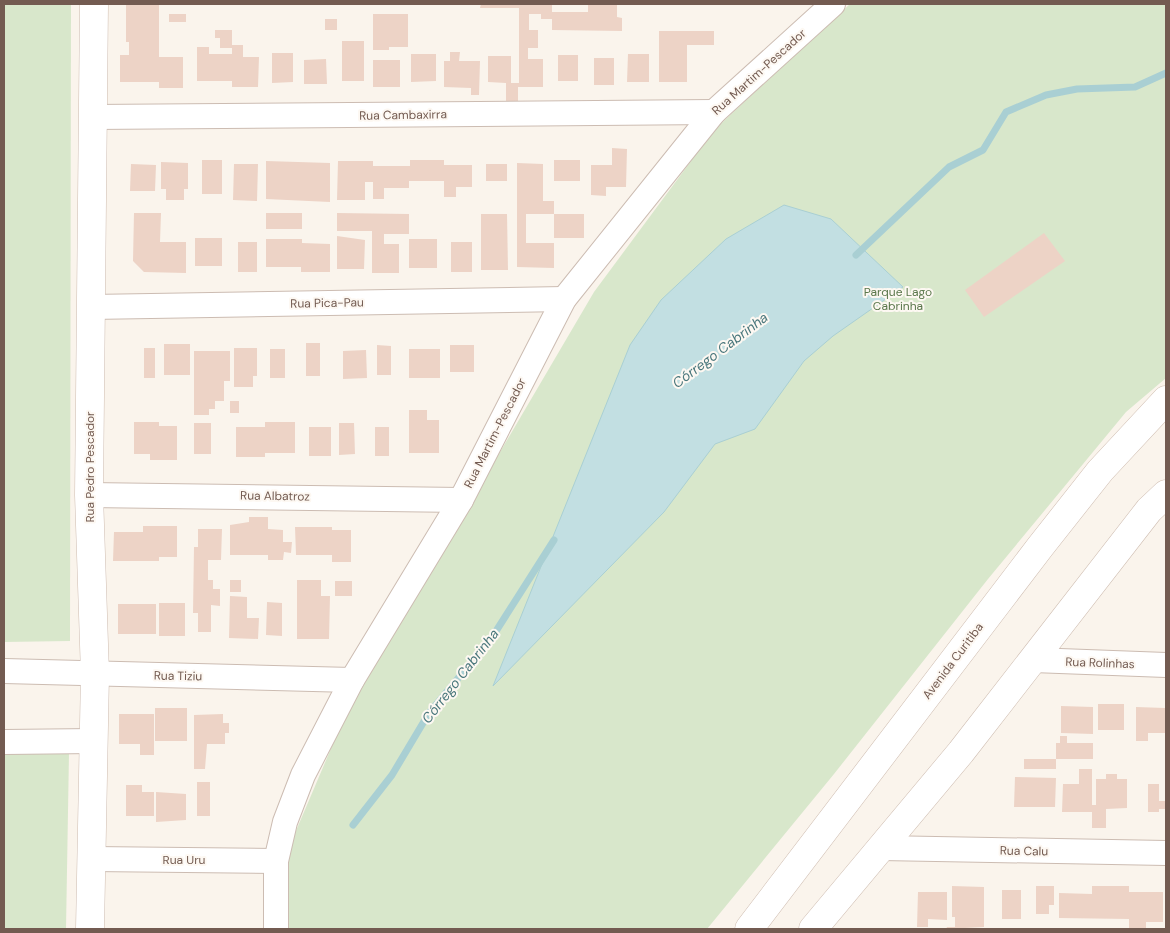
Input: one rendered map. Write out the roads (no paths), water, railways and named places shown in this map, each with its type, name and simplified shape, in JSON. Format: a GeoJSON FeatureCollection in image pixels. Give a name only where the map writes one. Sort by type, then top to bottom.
{"type":"FeatureCollection","features":[{"type":"Feature","properties":{"kind":"street","name":"Rua Pedro Pescador"},"geometry":{"type":"LineString","coordinates":[[90,929],[95,674],[88,495],[94,4]]}},
{"type":"Feature","properties":{"kind":"street","name":"Rua Martim-Pescador"},"geometry":{"type":"LineString","coordinates":[[276,929],[276,861],[285,822],[303,775],[352,680],[461,500],[564,300],[714,112],[833,4]]}},
{"type":"Feature","properties":{"kind":"street","name":"Rua Cambaxirra"},"geometry":{"type":"LineString","coordinates":[[92,118],[714,112]]}},
{"type":"Feature","properties":{"kind":"street","name":"Rua Pica-Pau"},"geometry":{"type":"LineString","coordinates":[[90,307],[564,300]]}},
{"type":"Feature","properties":{"kind":"street","name":"Avenida Curitiba"},"geometry":{"type":"LineString","coordinates":[[749,929],[1040,547],[1100,471],[1166,400]]}},
{"type":"Feature","properties":{"kind":"street"},"geometry":{"type":"LineString","coordinates":[[813,929],[961,752],[1150,510],[1166,494]]}},
{"type":"Feature","properties":{"kind":"street","name":"Rua Albatroz"},"geometry":{"type":"LineString","coordinates":[[88,495],[461,500]]}},
{"type":"Feature","properties":{"kind":"street","name":"Rua Rolinhas"},"geometry":{"type":"LineString","coordinates":[[1033,660],[1166,665]]}},
{"type":"Feature","properties":{"kind":"street","name":"Rua Tiziu"},"geometry":{"type":"LineString","coordinates":[[4,671],[352,680]]}},
{"type":"Feature","properties":{"kind":"street"},"geometry":{"type":"LineString","coordinates":[[4,742],[94,741]]}},
{"type":"Feature","properties":{"kind":"street","name":"Rua Calu"},"geometry":{"type":"LineString","coordinates":[[881,848],[1166,853]]}},
{"type":"Feature","properties":{"kind":"street","name":"Rua Uru"},"geometry":{"type":"LineString","coordinates":[[92,859],[276,861]]}},
{"type":"Feature","properties":{"kind":"water"},"geometry":{"type":"Polygon","coordinates":[[[784,205],[831,219],[903,287],[833,336],[804,361],[755,429],[715,444],[664,512],[493,686],[630,345],[661,300],[726,239],[784,205]]]}},
{"type":"Feature","properties":{"kind":"waterway","name":"Córrego Cabrinha"},"geometry":{"type":"LineString","coordinates":[[856,255],[949,167],[983,150],[1006,112],[1046,95],[1077,89],[1135,87],[1166,73]]}},
{"type":"Feature","properties":{"kind":"waterway","name":"Córrego Cabrinha"},"geometry":{"type":"LineString","coordinates":[[353,825],[392,775],[429,713],[491,639],[554,540]]}},
{"type":"Feature","properties":{"kind":"park label","name":"Parque Lago Cabrinha"},"geometry":{"type":"Point","coordinates":[898,299]}}]}
